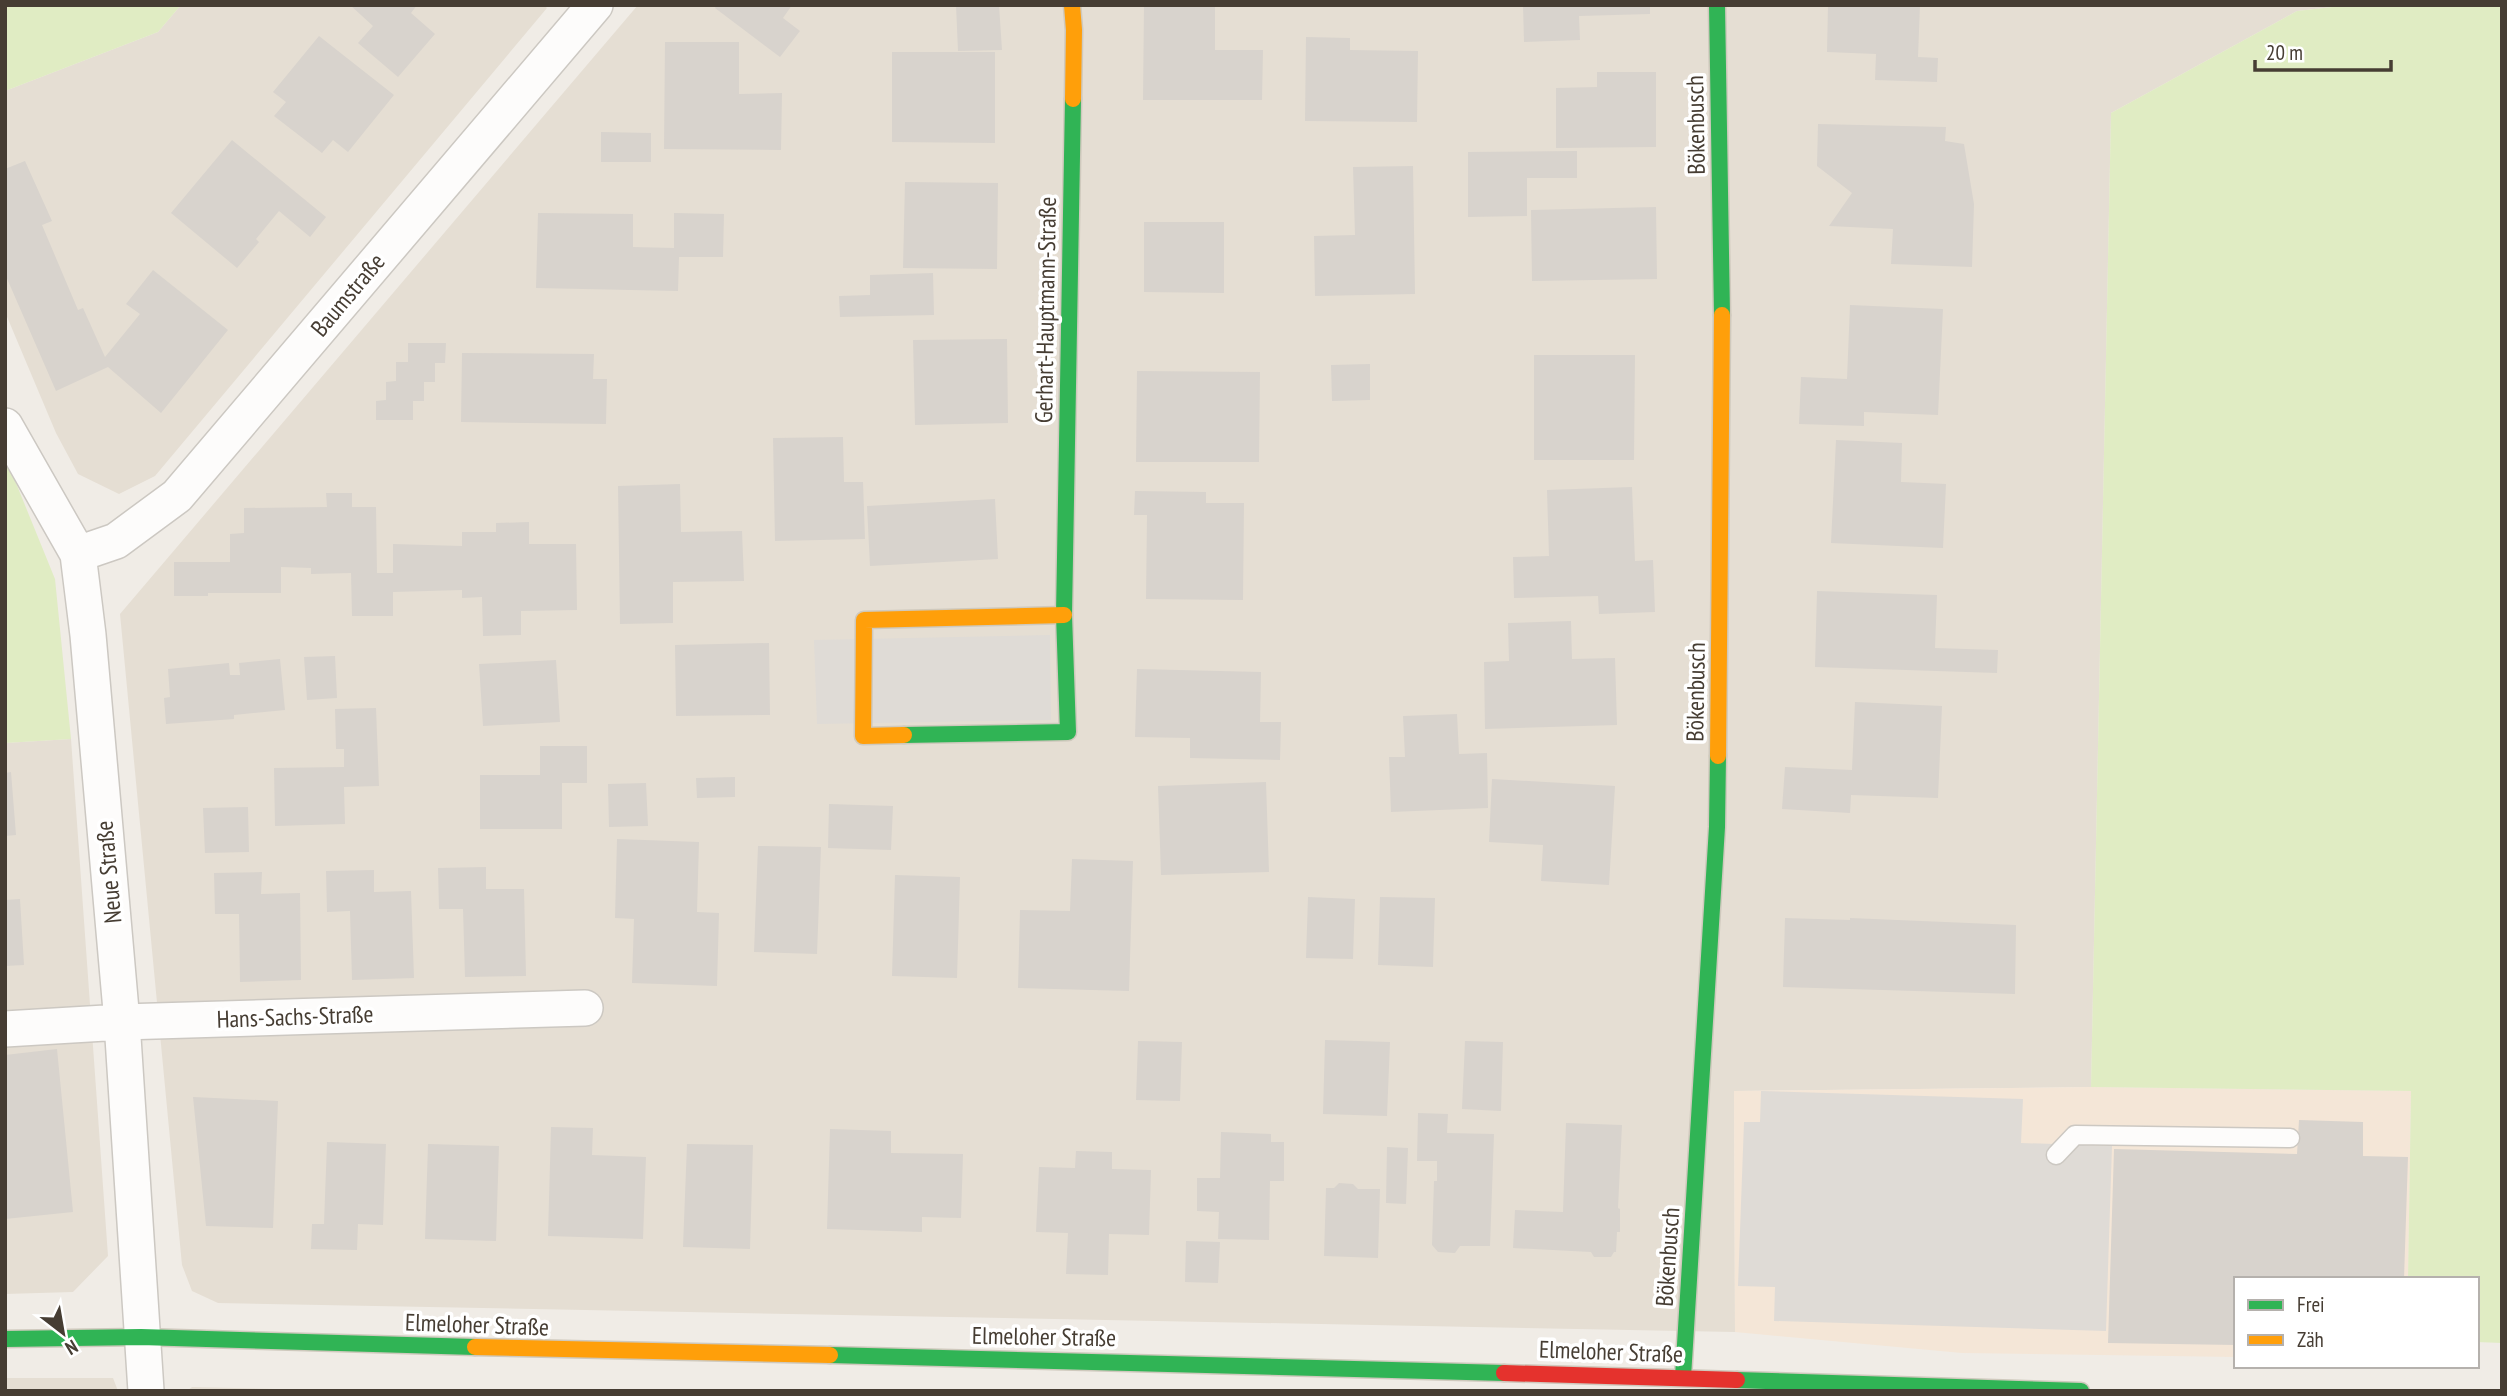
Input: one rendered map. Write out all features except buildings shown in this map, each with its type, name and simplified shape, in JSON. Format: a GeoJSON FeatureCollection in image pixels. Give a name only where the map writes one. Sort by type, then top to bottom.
{"type":"FeatureCollection","features":[{"type":"Feature","properties":{"kind":"street","name":"Baumstraße"},"geometry":{"type":"LineString","coordinates":[[78,554],[116,541],[177,496],[595,5]]}},
{"type":"Feature","properties":{"kind":"street","name":"Gerhart-Hauptmann-Straße"},"geometry":{"type":"LineString","coordinates":[[1064,615],[864,620],[863,736],[1068,732],[1064,615],[1074,30],[1072,5]]}},
{"type":"Feature","properties":{"kind":"street","name":"Bökenbusch"},"geometry":{"type":"LineString","coordinates":[[1683,1377],[1717,827],[1722,327],[1717,5]]}},
{"type":"Feature","properties":{"kind":"street","name":"Neue Straße"},"geometry":{"type":"LineString","coordinates":[[5,426],[78,554],[88,635],[122,1022],[146,1391]]}},
{"type":"Feature","properties":{"kind":"street","name":"Hans-Sachs-Straße"},"geometry":{"type":"LineString","coordinates":[[5,1029],[122,1022],[585,1008]]}},
{"type":"Feature","properties":{"kind":"street","name":"Elmeloher Straße"},"geometry":{"type":"LineString","coordinates":[[5,1339],[141,1337],[532,1349],[1258,1365],[2081,1391]]}},
{"type":"Feature","properties":{"kind":"lane"},"geometry":{"type":"LineString","coordinates":[[2056,1155],[2075,1135],[2290,1138]]}},
{"type":"Feature","properties":{"kind":"shaded area"},"geometry":{"type":"Polygon","coordinates":[[[181,5],[544,5],[547,8],[155,476],[119,494],[78,474],[56,433],[5,312],[5,91],[158,32],[181,5]]]}},
{"type":"Feature","properties":{"kind":"shaded area"},"geometry":{"type":"Polygon","coordinates":[[[638,5],[2350,5],[2297,11],[2111,113],[2091,1087],[1734,1091],[1735,1332],[218,1303],[192,1291],[182,1265],[120,614],[638,5]]]}},
{"type":"Feature","properties":{"kind":"shaded area"},"geometry":{"type":"Polygon","coordinates":[[[1050,635],[1051,720],[817,724],[814,640],[1050,635]]]}},
{"type":"Feature","properties":{"kind":"shaded area"},"geometry":{"type":"Polygon","coordinates":[[[71,739],[108,1256],[73,1292],[5,1294],[5,743],[71,739]]]}},
{"type":"Feature","properties":{"kind":"shaded area"},"geometry":{"type":"Polygon","coordinates":[[[2091,1087],[2411,1091],[2408,1277],[2234,1277],[2234,1357],[1962,1353],[1735,1332],[1734,1091],[2091,1087]]]}},
{"type":"Feature","properties":{"kind":"shaded area"},"geometry":{"type":"Polygon","coordinates":[[[1761,1091],[2023,1099],[2021,1143],[2112,1146],[2106,1331],[1774,1321],[1775,1287],[1738,1286],[1744,1122],[1760,1122],[1761,1091]]]}},
{"type":"Feature","properties":{"kind":"shaded area"},"geometry":{"type":"Polygon","coordinates":[[[5,1378],[113,1378],[118,1391],[5,1391],[5,1378]]]}},
{"type":"Feature","properties":{"kind":"shaded area"},"geometry":{"type":"Polygon","coordinates":[[[192,1387],[359,1391],[187,1391],[192,1387]]]}},
{"type":"Feature","properties":{"kind":"green space"},"geometry":{"type":"Polygon","coordinates":[[[5,5],[181,5],[158,32],[5,91],[5,5]]]}},
{"type":"Feature","properties":{"kind":"green space"},"geometry":{"type":"Polygon","coordinates":[[[2350,5],[2502,5],[2502,1343],[2479,1342],[2479,1277],[2408,1277],[2411,1091],[2091,1087],[2111,113],[2297,11],[2350,5]]]}},
{"type":"Feature","properties":{"kind":"green space"},"geometry":{"type":"Polygon","coordinates":[[[5,456],[55,579],[71,739],[5,743],[5,456]]]}},
{"type":"Feature","properties":{"kind":"traffic: fast"},"geometry":{"type":"LineString","coordinates":[[1717,5],[1722,315]]}},
{"type":"Feature","properties":{"kind":"traffic: fast"},"geometry":{"type":"LineString","coordinates":[[904,735],[1068,732],[1064,615],[1073,99]]}},
{"type":"Feature","properties":{"kind":"traffic: fast"},"geometry":{"type":"LineString","coordinates":[[1683,1377],[1717,827],[1718,756]]}},
{"type":"Feature","properties":{"kind":"traffic: fast"},"geometry":{"type":"LineString","coordinates":[[5,1339],[141,1337],[475,1347]]}},
{"type":"Feature","properties":{"kind":"traffic: fast"},"geometry":{"type":"LineString","coordinates":[[830,1355],[1504,1373]]}},
{"type":"Feature","properties":{"kind":"traffic: fast"},"geometry":{"type":"LineString","coordinates":[[1737,1380],[2081,1391]]}},
{"type":"Feature","properties":{"kind":"traffic: slow"},"geometry":{"type":"LineString","coordinates":[[1072,5],[1073,99]]}},
{"type":"Feature","properties":{"kind":"traffic: slow"},"geometry":{"type":"LineString","coordinates":[[1718,756],[1722,315]]}},
{"type":"Feature","properties":{"kind":"traffic: slow"},"geometry":{"type":"LineString","coordinates":[[904,735],[863,736],[864,620],[1064,615]]}},
{"type":"Feature","properties":{"kind":"traffic: slow"},"geometry":{"type":"LineString","coordinates":[[475,1347],[830,1355]]}},
{"type":"Feature","properties":{"kind":"traffic: jam"},"geometry":{"type":"LineString","coordinates":[[1504,1373],[1737,1380]]}}]}
